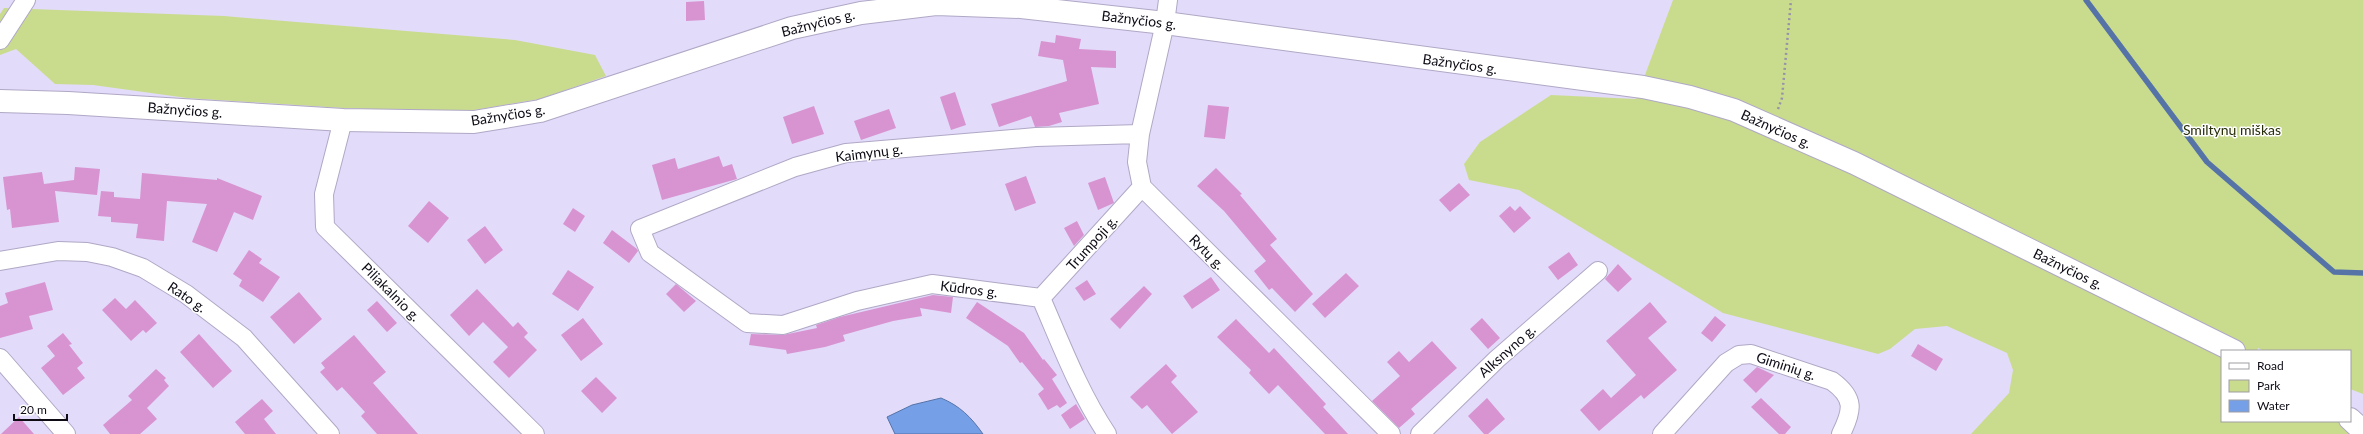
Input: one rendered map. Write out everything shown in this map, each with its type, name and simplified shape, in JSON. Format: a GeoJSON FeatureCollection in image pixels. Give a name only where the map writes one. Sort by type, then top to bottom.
{"type":"FeatureCollection","features":[{"type":"Feature","properties":{"kind":"main road","name":"Bažnyčios g."},"geometry":{"type":"LineString","coordinates":[[0,101],[68,102],[343,120],[474,122],[540,111],[792,28],[861,13],[936,4],[975,5],[1021,7],[1165,23],[1643,87],[1690,97],[1734,110],[1854,163],[2232,350]]}},
{"type":"Feature","properties":{"kind":"main road"},"geometry":{"type":"LineString","coordinates":[[2351,404],[2363,409]]}},
{"type":"Feature","properties":{"kind":"main road"},"geometry":{"type":"LineString","coordinates":[[2351,420],[2363,432]]}},
{"type":"Feature","properties":{"kind":"street"},"geometry":{"type":"LineString","coordinates":[[0,40],[26,0]]}},
{"type":"Feature","properties":{"kind":"street"},"geometry":{"type":"LineString","coordinates":[[1142,187],[1137,162],[1140,134],[1165,23],[1168,0]]}},
{"type":"Feature","properties":{"kind":"street","name":"Piliakalnio g."},"geometry":{"type":"LineString","coordinates":[[343,120],[324,194],[325,227],[535,434]]}},
{"type":"Feature","properties":{"kind":"street","name":"Kaimynų g."},"geometry":{"type":"LineString","coordinates":[[691,284],[650,253],[640,229],[795,167],[846,154],[1036,137],[1140,134]]}},
{"type":"Feature","properties":{"kind":"street","name":"Trumpoji g."},"geometry":{"type":"LineString","coordinates":[[1041,298],[1142,187]]}},
{"type":"Feature","properties":{"kind":"street","name":"Rytų g."},"geometry":{"type":"LineString","coordinates":[[1142,187],[1391,434]]}},
{"type":"Feature","properties":{"kind":"street","name":"Rato g."},"geometry":{"type":"LineString","coordinates":[[0,260],[58,251],[87,252],[112,257],[144,268],[186,294],[244,338],[330,434]]}},
{"type":"Feature","properties":{"kind":"street","name":"Alksnyno g."},"geometry":{"type":"LineString","coordinates":[[1420,434],[1497,359],[1598,271]]}},
{"type":"Feature","properties":{"kind":"street","name":"Kūdros g."},"geometry":{"type":"LineString","coordinates":[[691,284],[747,323],[783,325],[856,301],[932,284],[1041,298]]}},
{"type":"Feature","properties":{"kind":"street"},"geometry":{"type":"LineString","coordinates":[[1041,298],[1069,363],[1094,414],[1107,434]]}},
{"type":"Feature","properties":{"kind":"street","name":"Giminių g."},"geometry":{"type":"LineString","coordinates":[[1662,434],[1726,364],[1739,356],[1751,354],[1832,381],[1843,389],[1849,398],[1851,409],[1841,434]]}},
{"type":"Feature","properties":{"kind":"street"},"geometry":{"type":"LineString","coordinates":[[0,358],[66,434]]}},
{"type":"Feature","properties":{"kind":"path"},"geometry":{"type":"LineString","coordinates":[[1772,127],[1782,98],[1791,0]]}},
{"type":"Feature","properties":{"kind":"green space","name":"Smiltynų miškas"},"geometry":{"type":"Polygon","coordinates":[[[1673,0],[2363,0],[2363,394],[2351,389],[2351,350],[2262,350],[2258,348],[2257,350],[2221,350],[2221,422],[2342,422],[2354,434],[1971,434],[2009,393],[2013,370],[2007,353],[1947,326],[1915,329],[1890,349],[1878,354],[1723,313],[1519,190],[1469,180],[1464,164],[1480,142],[1551,95],[1636,99],[1673,0]]]}},
{"type":"Feature","properties":{"kind":"green space"},"geometry":{"type":"Polygon","coordinates":[[[4,8],[224,16],[515,40],[595,55],[606,76],[540,99],[474,110],[439,111],[343,108],[187,98],[93,85],[55,84],[16,49],[0,55],[0,14],[4,8]]]}},
{"type":"Feature","properties":{"kind":"water"},"geometry":{"type":"Polygon","coordinates":[[[941,398],[965,413],[983,434],[895,434],[887,417],[912,405],[941,398]]]}},
{"type":"Feature","properties":{"kind":"building"},"geometry":{"type":"Polygon","coordinates":[[[704,1],[705,20],[686,21],[686,2],[704,1]]]}},
{"type":"Feature","properties":{"kind":"building"},"geometry":{"type":"Polygon","coordinates":[[[1056,35],[1081,39],[1079,49],[1116,51],[1116,68],[1091,67],[1099,104],[1059,113],[1062,122],[1049,126],[1035,127],[1031,116],[999,127],[991,104],[1067,81],[1063,60],[1038,56],[1041,41],[1055,43],[1056,35]]]}},
{"type":"Feature","properties":{"kind":"building"},"geometry":{"type":"Polygon","coordinates":[[[955,92],[966,125],[951,130],[940,97],[955,92]]]}},
{"type":"Feature","properties":{"kind":"building"},"geometry":{"type":"Polygon","coordinates":[[[1208,105],[1229,107],[1225,139],[1204,137],[1208,105]]]}},
{"type":"Feature","properties":{"kind":"building"},"geometry":{"type":"Polygon","coordinates":[[[814,106],[824,134],[792,144],[783,117],[814,106]]]}},
{"type":"Feature","properties":{"kind":"building"},"geometry":{"type":"Polygon","coordinates":[[[889,109],[896,128],[861,140],[854,121],[889,109]]]}},
{"type":"Feature","properties":{"kind":"building"},"geometry":{"type":"Polygon","coordinates":[[[719,156],[723,167],[732,164],[737,179],[662,200],[652,165],[675,158],[678,169],[719,156]]]}},
{"type":"Feature","properties":{"kind":"building"},"geometry":{"type":"Polygon","coordinates":[[[75,167],[100,169],[97,195],[55,191],[59,222],[12,228],[10,209],[7,210],[3,177],[42,172],[44,184],[74,180],[75,167]]]}},
{"type":"Feature","properties":{"kind":"building"},"geometry":{"type":"Polygon","coordinates":[[[1216,168],[1242,194],[1240,195],[1277,239],[1270,245],[1313,294],[1295,312],[1272,288],[1269,290],[1254,271],[1266,261],[1224,211],[1197,186],[1216,168]]]}},
{"type":"Feature","properties":{"kind":"building"},"geometry":{"type":"Polygon","coordinates":[[[142,173],[217,180],[217,178],[262,196],[253,220],[234,212],[217,252],[192,242],[207,204],[167,201],[164,241],[136,238],[138,224],[111,222],[111,217],[98,216],[101,191],[114,192],[114,197],[140,199],[142,173]]]}},
{"type":"Feature","properties":{"kind":"building"},"geometry":{"type":"Polygon","coordinates":[[[1026,176],[1036,203],[1015,211],[1005,184],[1026,176]]]}},
{"type":"Feature","properties":{"kind":"building"},"geometry":{"type":"Polygon","coordinates":[[[1105,177],[1114,203],[1098,210],[1088,183],[1105,177]]]}},
{"type":"Feature","properties":{"kind":"building"},"geometry":{"type":"Polygon","coordinates":[[[1459,183],[1470,195],[1450,212],[1439,200],[1459,183]]]}},
{"type":"Feature","properties":{"kind":"building"},"geometry":{"type":"Polygon","coordinates":[[[429,201],[449,218],[428,243],[408,226],[429,201]]]}},
{"type":"Feature","properties":{"kind":"building"},"geometry":{"type":"Polygon","coordinates":[[[1510,206],[1515,211],[1520,206],[1531,218],[1514,233],[1499,216],[1510,206]]]}},
{"type":"Feature","properties":{"kind":"building"},"geometry":{"type":"Polygon","coordinates":[[[573,208],[585,216],[575,232],[563,224],[573,208]]]}},
{"type":"Feature","properties":{"kind":"building"},"geometry":{"type":"Polygon","coordinates":[[[1077,221],[1084,235],[1074,246],[1064,228],[1077,221]]]}},
{"type":"Feature","properties":{"kind":"building"},"geometry":{"type":"Polygon","coordinates":[[[485,226],[503,250],[485,264],[467,240],[485,226]]]}},
{"type":"Feature","properties":{"kind":"building"},"geometry":{"type":"Polygon","coordinates":[[[612,230],[637,249],[638,251],[629,263],[603,243],[612,230]]]}},
{"type":"Feature","properties":{"kind":"building"},"geometry":{"type":"Polygon","coordinates":[[[249,250],[262,259],[259,263],[280,277],[263,302],[239,286],[242,280],[233,274],[249,250]]]}},
{"type":"Feature","properties":{"kind":"building"},"geometry":{"type":"Polygon","coordinates":[[[1569,252],[1578,265],[1558,280],[1548,267],[1569,252]]]}},
{"type":"Feature","properties":{"kind":"building"},"geometry":{"type":"Polygon","coordinates":[[[1618,264],[1632,279],[1618,292],[1605,279],[1618,264]]]}},
{"type":"Feature","properties":{"kind":"building"},"geometry":{"type":"Polygon","coordinates":[[[568,270],[594,287],[578,311],[552,294],[568,270]]]}},
{"type":"Feature","properties":{"kind":"building"},"geometry":{"type":"Polygon","coordinates":[[[1346,273],[1359,286],[1325,318],[1312,304],[1346,273]]]}},
{"type":"Feature","properties":{"kind":"building"},"geometry":{"type":"Polygon","coordinates":[[[1211,277],[1220,290],[1192,309],[1183,296],[1211,277]]]}},
{"type":"Feature","properties":{"kind":"building"},"geometry":{"type":"Polygon","coordinates":[[[1087,280],[1096,294],[1084,301],[1075,288],[1087,280]]]}},
{"type":"Feature","properties":{"kind":"building"},"geometry":{"type":"Polygon","coordinates":[[[45,282],[53,310],[29,316],[33,329],[0,338],[0,306],[8,303],[5,293],[45,282]]]}},
{"type":"Feature","properties":{"kind":"building"},"geometry":{"type":"Polygon","coordinates":[[[676,284],[696,301],[684,312],[666,294],[676,284]]]}},
{"type":"Feature","properties":{"kind":"building"},"geometry":{"type":"Polygon","coordinates":[[[1144,286],[1152,294],[1120,329],[1110,319],[1144,286]]]}},
{"type":"Feature","properties":{"kind":"building"},"geometry":{"type":"Polygon","coordinates":[[[477,289],[513,327],[518,322],[528,333],[524,337],[537,350],[509,378],[493,362],[508,347],[483,322],[469,336],[450,315],[477,289]]]}},
{"type":"Feature","properties":{"kind":"building"},"geometry":{"type":"Polygon","coordinates":[[[299,292],[322,319],[294,344],[270,317],[299,292]]]}},
{"type":"Feature","properties":{"kind":"building"},"geometry":{"type":"Polygon","coordinates":[[[933,295],[953,297],[951,313],[920,308],[922,316],[893,321],[843,335],[845,341],[825,347],[787,354],[786,350],[749,345],[751,334],[783,335],[817,328],[816,325],[840,317],[933,295]]]}},
{"type":"Feature","properties":{"kind":"building"},"geometry":{"type":"Polygon","coordinates":[[[115,298],[126,309],[135,300],[157,323],[146,333],[143,330],[131,341],[102,310],[115,298]]]}},
{"type":"Feature","properties":{"kind":"building"},"geometry":{"type":"Polygon","coordinates":[[[377,301],[397,323],[387,332],[367,310],[377,301]]]}},
{"type":"Feature","properties":{"kind":"building"},"geometry":{"type":"Polygon","coordinates":[[[977,302],[1024,333],[1043,360],[1044,359],[1057,375],[1052,379],[1067,403],[1060,408],[1057,405],[1048,410],[1038,394],[1044,389],[1022,362],[1020,363],[1008,346],[966,318],[977,302]]]}},
{"type":"Feature","properties":{"kind":"building"},"geometry":{"type":"Polygon","coordinates":[[[1650,302],[1667,322],[1648,338],[1677,370],[1644,399],[1641,395],[1599,431],[1580,410],[1603,389],[1611,398],[1636,375],[1606,341],[1650,302]]]}},
{"type":"Feature","properties":{"kind":"building"},"geometry":{"type":"Polygon","coordinates":[[[1715,316],[1726,325],[1712,342],[1701,333],[1715,316]]]}},
{"type":"Feature","properties":{"kind":"building"},"geometry":{"type":"Polygon","coordinates":[[[583,318],[603,344],[581,361],[561,335],[583,318]]]}},
{"type":"Feature","properties":{"kind":"building"},"geometry":{"type":"Polygon","coordinates":[[[1482,318],[1500,338],[1488,349],[1470,329],[1482,318]]]}},
{"type":"Feature","properties":{"kind":"building"},"geometry":{"type":"Polygon","coordinates":[[[1236,319],[1269,353],[1274,348],[1326,404],[1323,407],[1348,434],[1325,434],[1278,385],[1269,394],[1249,373],[1251,370],[1217,337],[1236,319]]]}},
{"type":"Feature","properties":{"kind":"building"},"geometry":{"type":"Polygon","coordinates":[[[63,333],[72,344],[69,345],[83,363],[77,368],[85,378],[63,395],[41,368],[55,356],[47,346],[63,333]]]}},
{"type":"Feature","properties":{"kind":"building"},"geometry":{"type":"Polygon","coordinates":[[[199,334],[232,371],[213,388],[180,352],[199,334]]]}},
{"type":"Feature","properties":{"kind":"building"},"geometry":{"type":"Polygon","coordinates":[[[354,335],[386,372],[373,383],[418,434],[377,434],[361,416],[365,412],[342,387],[337,391],[320,372],[325,368],[321,363],[354,335]]]}},
{"type":"Feature","properties":{"kind":"building"},"geometry":{"type":"Polygon","coordinates":[[[1432,341],[1457,368],[1411,409],[1415,414],[1399,428],[1372,401],[1400,376],[1387,362],[1399,351],[1409,362],[1432,341]]]}},
{"type":"Feature","properties":{"kind":"building"},"geometry":{"type":"Polygon","coordinates":[[[1918,344],[1943,359],[1936,371],[1911,356],[1918,344]]]}},
{"type":"Feature","properties":{"kind":"building"},"geometry":{"type":"Polygon","coordinates":[[[1166,364],[1177,376],[1171,382],[1198,412],[1172,434],[1147,405],[1142,409],[1130,397],[1166,364]]]}},
{"type":"Feature","properties":{"kind":"building"},"geometry":{"type":"Polygon","coordinates":[[[1757,367],[1774,375],[1756,393],[1743,380],[1757,367]]]}},
{"type":"Feature","properties":{"kind":"building"},"geometry":{"type":"Polygon","coordinates":[[[156,369],[166,378],[164,380],[169,386],[147,408],[157,419],[140,434],[110,434],[103,425],[132,400],[128,396],[156,369]]]}},
{"type":"Feature","properties":{"kind":"building"},"geometry":{"type":"Polygon","coordinates":[[[596,377],[617,398],[602,413],[581,391],[596,377]]]}},
{"type":"Feature","properties":{"kind":"building"},"geometry":{"type":"Polygon","coordinates":[[[1487,398],[1505,419],[1488,434],[1484,434],[1468,416],[1487,398]]]}},
{"type":"Feature","properties":{"kind":"building"},"geometry":{"type":"Polygon","coordinates":[[[1761,398],[1791,427],[1785,434],[1779,434],[1751,407],[1761,398]]]}},
{"type":"Feature","properties":{"kind":"building"},"geometry":{"type":"Polygon","coordinates":[[[262,399],[273,411],[264,419],[276,434],[245,434],[235,422],[262,399]]]}},
{"type":"Feature","properties":{"kind":"building"},"geometry":{"type":"Polygon","coordinates":[[[1076,404],[1085,419],[1070,429],[1061,415],[1076,404]]]}},
{"type":"Feature","properties":{"kind":"building"},"geometry":{"type":"Polygon","coordinates":[[[19,417],[34,434],[1,434],[19,417]]]}},
{"type":"Feature","properties":{"kind":"waterway"},"geometry":{"type":"LineString","coordinates":[[2086,0],[2207,162],[2334,272],[2363,273]]}}]}
